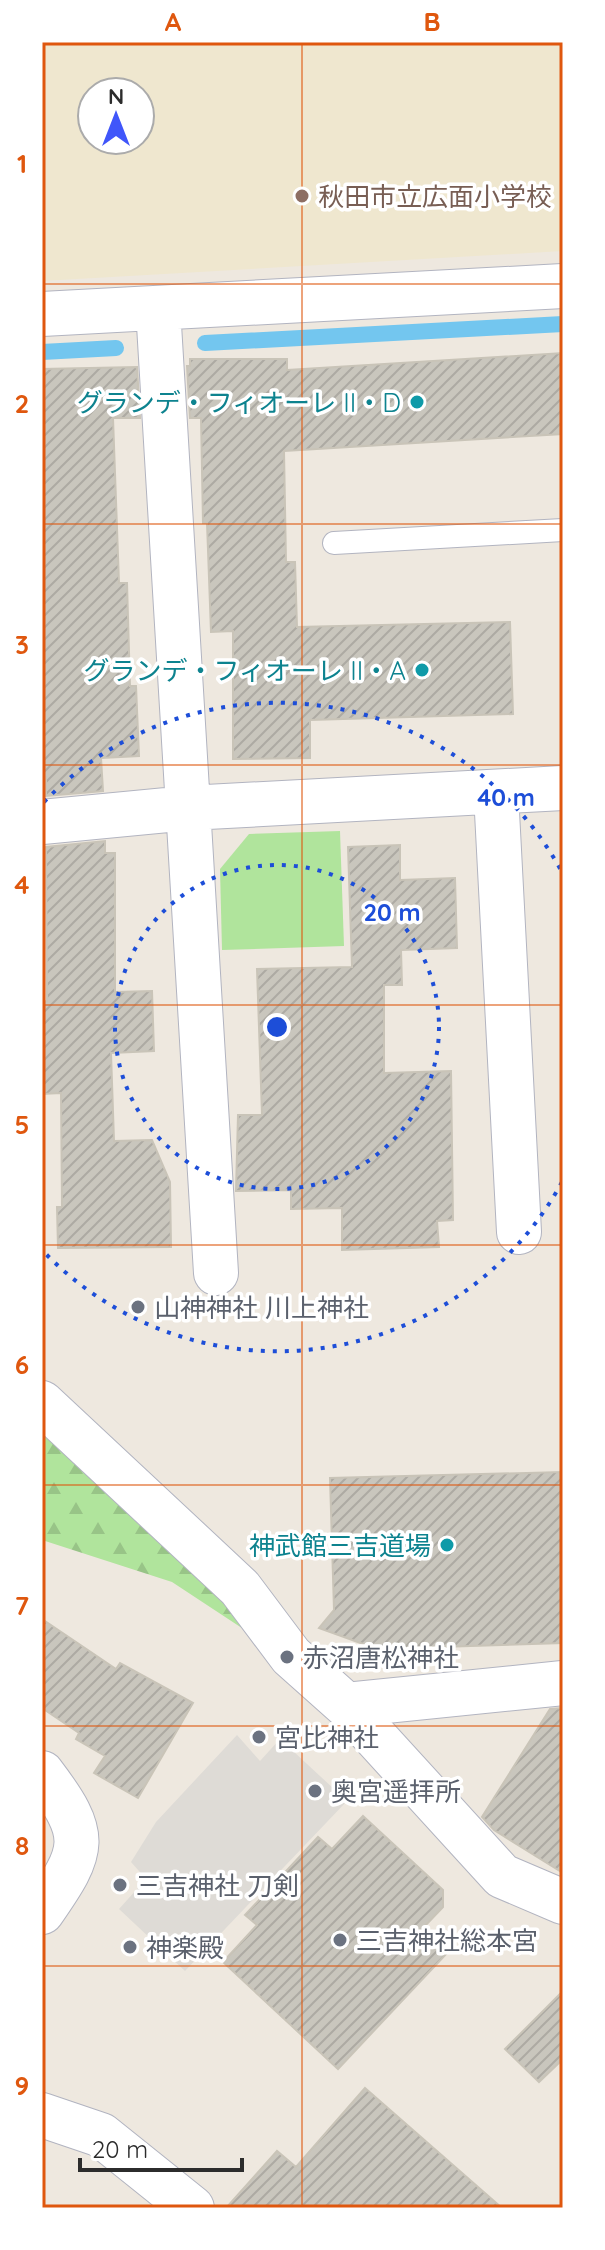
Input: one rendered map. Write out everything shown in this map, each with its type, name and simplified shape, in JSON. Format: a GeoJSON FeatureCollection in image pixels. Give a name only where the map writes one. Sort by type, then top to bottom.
{"type":"FeatureCollection","features":[{"type":"Feature","properties":{"kind":"street"},"geometry":{"type":"LineString","coordinates":[[42,314],[563,286]]}},
{"type":"Feature","properties":{"kind":"street"},"geometry":{"type":"LineString","coordinates":[[158,308],[216,1273]]}},
{"type":"Feature","properties":{"kind":"street"},"geometry":{"type":"LineString","coordinates":[[42,822],[188,808],[563,788]]}},
{"type":"Feature","properties":{"kind":"street"},"geometry":{"type":"LineString","coordinates":[[496,793],[519,1232]]}},
{"type":"Feature","properties":{"kind":"street"},"geometry":{"type":"LineString","coordinates":[[42,1403],[240,1588],[291,1656],[346,1705],[502,1876],[563,1902]]}},
{"type":"Feature","properties":{"kind":"street"},"geometry":{"type":"LineString","coordinates":[[346,1705],[563,1683]]}},
{"type":"Feature","properties":{"kind":"street"},"geometry":{"type":"LineString","coordinates":[[42,1773],[66,1805],[76,1831],[76,1857],[42,1912]]}},
{"type":"Feature","properties":{"kind":"street"},"geometry":{"type":"LineString","coordinates":[[42,2115],[101,2135],[192,2208]]}},
{"type":"Feature","properties":{"kind":"lane"},"geometry":{"type":"LineString","coordinates":[[334,543],[563,530]]}},
{"type":"Feature","properties":{"kind":"shaded area","name":"秋田市立広面小学校"},"geometry":{"type":"Polygon","coordinates":[[[42,42],[563,42],[563,251],[42,281],[42,42]]]}},
{"type":"Feature","properties":{"kind":"shaded area"},"geometry":{"type":"Polygon","coordinates":[[[237,1735],[260,1761],[280,1739],[347,1801],[185,1971],[119,1909],[146,1879],[131,1862],[156,1822],[237,1735]]]}},
{"type":"Feature","properties":{"kind":"green space"},"geometry":{"type":"Polygon","coordinates":[[[340,831],[344,946],[222,950],[220,869],[249,834],[340,831]]]}},
{"type":"Feature","properties":{"kind":"green space"},"geometry":{"type":"Polygon","coordinates":[[[42,1427],[236,1593],[254,1636],[172,1582],[42,1540],[42,1427]]]}},
{"type":"Feature","properties":{"kind":"building"},"geometry":{"type":"Polygon","coordinates":[[[563,353],[563,434],[284,451],[286,562],[295,562],[297,627],[510,622],[513,714],[310,720],[310,758],[233,759],[233,631],[211,632],[207,523],[203,523],[201,418],[190,418],[187,366],[190,366],[190,359],[287,359],[287,370],[563,353]]]}},
{"type":"Feature","properties":{"kind":"building"},"geometry":{"type":"Polygon","coordinates":[[[137,367],[140,418],[113,418],[119,583],[127,583],[130,686],[136,686],[139,756],[101,758],[103,791],[46,796],[46,777],[42,777],[42,369],[137,367]]]}},
{"type":"Feature","properties":{"kind":"building"},"geometry":{"type":"Polygon","coordinates":[[[105,841],[105,853],[115,853],[115,992],[152,991],[154,1051],[111,1053],[114,1141],[152,1140],[170,1182],[171,1247],[58,1248],[57,1207],[62,1207],[61,1093],[42,1094],[42,1002],[47,1001],[46,847],[105,841]]]}},
{"type":"Feature","properties":{"kind":"building"},"geometry":{"type":"Polygon","coordinates":[[[400,845],[400,880],[455,878],[457,948],[401,950],[402,985],[384,985],[384,1073],[451,1071],[453,1220],[437,1221],[439,1247],[342,1250],[342,1208],[291,1209],[291,1190],[236,1191],[238,1115],[262,1115],[257,969],[352,967],[348,847],[400,845]]]}},
{"type":"Feature","properties":{"kind":"building","name":"神武館三吉道場"},"geometry":{"type":"Polygon","coordinates":[[[563,1472],[563,1643],[377,1649],[319,1628],[334,1610],[330,1478],[563,1472]]]}},
{"type":"Feature","properties":{"kind":"building"},"geometry":{"type":"Polygon","coordinates":[[[42,1619],[116,1669],[120,1663],[193,1703],[138,1798],[94,1773],[105,1756],[76,1739],[79,1733],[42,1708],[42,1619]]]}},
{"type":"Feature","properties":{"kind":"building"},"geometry":{"type":"Polygon","coordinates":[[[563,1708],[563,1873],[494,1830],[482,1817],[550,1709],[563,1708]]]}},
{"type":"Feature","properties":{"kind":"building","name":"三吉神社総本宮"},"geometry":{"type":"Polygon","coordinates":[[[363,1816],[443,1890],[443,1907],[423,1928],[448,1952],[338,2069],[223,1962],[257,1925],[245,1915],[318,1837],[332,1849],[363,1816]]]}},
{"type":"Feature","properties":{"kind":"building"},"geometry":{"type":"Polygon","coordinates":[[[563,1991],[563,2059],[539,2082],[505,2049],[563,1991]]]}},
{"type":"Feature","properties":{"kind":"building"},"geometry":{"type":"Polygon","coordinates":[[[365,2088],[502,2208],[226,2208],[277,2151],[296,2167],[365,2088]]]}},
{"type":"Feature","properties":{"kind":"waterway"},"geometry":{"type":"LineString","coordinates":[[205,343],[563,324]]}},
{"type":"Feature","properties":{"kind":"waterway"},"geometry":{"type":"LineString","coordinates":[[42,352],[116,348]]}},
{"type":"Feature","properties":{"kind":"place","name":"秋田市立広面小学校"},"geometry":{"type":"Point","coordinates":[302,196]}},
{"type":"Feature","properties":{"kind":"place","name":"グランデ・フィオーレ II・D"},"geometry":{"type":"Point","coordinates":[417,402]}},
{"type":"Feature","properties":{"kind":"place","name":"グランデ・フィオーレ II・A"},"geometry":{"type":"Point","coordinates":[422,670]}},
{"type":"Feature","properties":{"kind":"place","name":"山神神社 川上神社"},"geometry":{"type":"Point","coordinates":[138,1307]}},
{"type":"Feature","properties":{"kind":"place","name":"神武館三吉道場"},"geometry":{"type":"Point","coordinates":[447,1545]}},
{"type":"Feature","properties":{"kind":"place","name":"赤沼唐松神社"},"geometry":{"type":"Point","coordinates":[287,1657]}},
{"type":"Feature","properties":{"kind":"place","name":"宮比神社"},"geometry":{"type":"Point","coordinates":[259,1737]}},
{"type":"Feature","properties":{"kind":"place","name":"奥宮遥拝所"},"geometry":{"type":"Point","coordinates":[315,1791]}},
{"type":"Feature","properties":{"kind":"place","name":"三吉神社 刀剣"},"geometry":{"type":"Point","coordinates":[120,1885]}},
{"type":"Feature","properties":{"kind":"place","name":"三吉神社総本宮"},"geometry":{"type":"Point","coordinates":[340,1940]}},
{"type":"Feature","properties":{"kind":"place","name":"神楽殿"},"geometry":{"type":"Point","coordinates":[130,1947]}}]}
